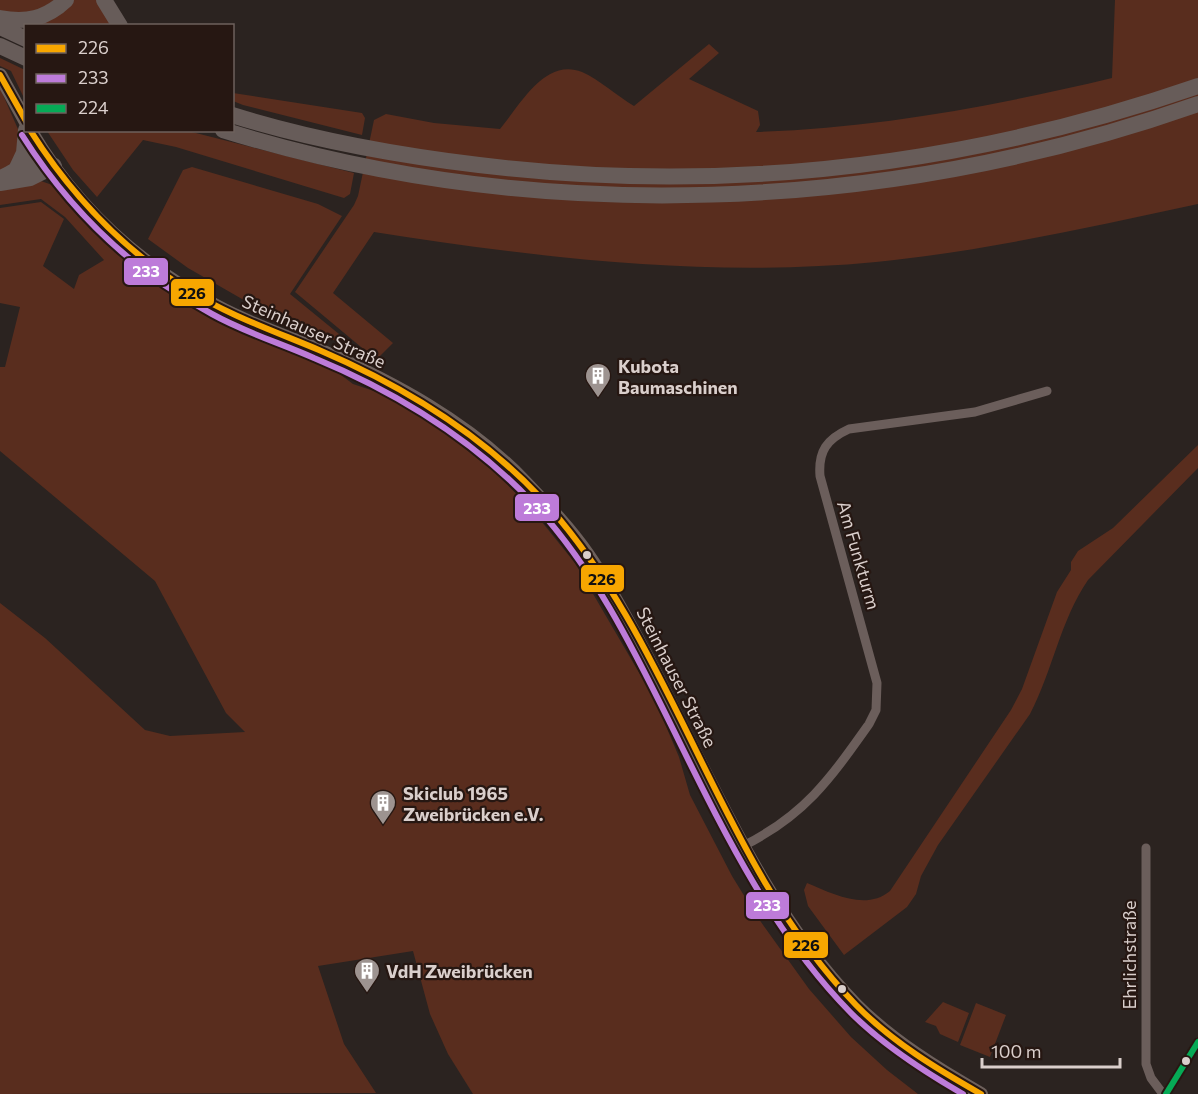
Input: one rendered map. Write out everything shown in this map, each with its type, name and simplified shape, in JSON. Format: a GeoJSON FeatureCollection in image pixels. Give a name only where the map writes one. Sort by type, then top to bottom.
{"type":"FeatureCollection","features":[{"type":"Feature","properties":{"kind":"highway"},"geometry":{"type":"LineString","coordinates":[[0,18],[34,19],[46,15],[66,0]]}},
{"type":"Feature","properties":{"kind":"highway"},"geometry":{"type":"LineString","coordinates":[[104,0],[119,24]]}},
{"type":"Feature","properties":{"kind":"highway"},"geometry":{"type":"LineString","coordinates":[[0,27],[24,38]]}},
{"type":"Feature","properties":{"kind":"highway"},"geometry":{"type":"LineString","coordinates":[[0,46],[24,57]]}},
{"type":"Feature","properties":{"kind":"highway"},"geometry":{"type":"LineString","coordinates":[[237,115],[352,144],[464,164],[587,176],[719,177],[784,174],[940,154],[1066,127],[1198,86]]}},
{"type":"Feature","properties":{"kind":"highway"},"geometry":{"type":"LineString","coordinates":[[231,132],[347,162],[463,181],[588,192],[722,194],[858,184],[943,171],[1010,158],[1102,135],[1198,104]]}},
{"type":"Feature","properties":{"kind":"highway"},"geometry":{"type":"LineString","coordinates":[[16,170],[24,153],[28,132]]}},
{"type":"Feature","properties":{"kind":"highway"},"geometry":{"type":"LineString","coordinates":[[0,178],[33,160],[46,161],[54,166]]}},
{"type":"Feature","properties":{"kind":"highway"},"geometry":{"type":"LineString","coordinates":[[0,183],[30,178],[54,166]]}},
{"type":"Feature","properties":{"kind":"main road"},"geometry":{"type":"LineString","coordinates":[[0,75],[24,118]]}},
{"type":"Feature","properties":{"kind":"main road","name":"Steinhauser Straße"},"geometry":{"type":"LineString","coordinates":[[29,132],[94,215],[127,247],[171,280],[218,308],[370,373],[420,401],[476,439],[522,479],[569,531],[601,575],[656,675],[743,846],[791,926],[857,1006],[940,1071],[981,1094]]}},
{"type":"Feature","properties":{"kind":"street","name":"Am Funkturm"},"geometry":{"type":"LineString","coordinates":[[743,846],[795,815],[811,801],[869,724],[876,710],[877,683],[820,476],[819,463],[822,450],[837,434],[849,429],[975,412],[1047,391]]}},
{"type":"Feature","properties":{"kind":"street","name":"Ehrlichstraße"},"geometry":{"type":"LineString","coordinates":[[1146,848],[1146,1055],[1150,1078],[1164,1094]]}},
{"type":"Feature","properties":{"kind":"street"},"geometry":{"type":"LineString","coordinates":[[1164,1094],[1198,1042]]}},
{"type":"Feature","properties":{"kind":"shaded area"},"geometry":{"type":"Polygon","coordinates":[[[0,0],[60,0],[40,14],[0,13],[0,0]]]}},
{"type":"Feature","properties":{"kind":"shaded area"},"geometry":{"type":"Polygon","coordinates":[[[70,0],[99,0],[113,24],[29,24],[70,0]]]}},
{"type":"Feature","properties":{"kind":"shaded area"},"geometry":{"type":"Polygon","coordinates":[[[1115,0],[1198,0],[1198,204],[1038,238],[957,252],[876,262],[813,266],[750,268],[624,263],[499,250],[374,232],[333,293],[393,343],[375,361],[295,292],[354,205],[358,196],[374,120],[386,114],[434,123],[500,129],[525,96],[545,77],[556,71],[569,69],[589,75],[634,106],[709,44],[719,53],[689,79],[758,111],[760,125],[756,132],[891,121],[1024,98],[1112,78],[1115,0]]]}},
{"type":"Feature","properties":{"kind":"shaded area"},"geometry":{"type":"Polygon","coordinates":[[[0,58],[24,70],[24,98],[11,71],[0,66],[0,58]]]}},
{"type":"Feature","properties":{"kind":"shaded area"},"geometry":{"type":"Polygon","coordinates":[[[0,88],[21,136],[15,161],[0,173],[0,88]]]}},
{"type":"Feature","properties":{"kind":"shaded area"},"geometry":{"type":"Polygon","coordinates":[[[234,93],[362,113],[365,118],[362,135],[234,101],[234,93]]]}},
{"type":"Feature","properties":{"kind":"shaded area"},"geometry":{"type":"Polygon","coordinates":[[[48,132],[192,132],[354,173],[350,194],[344,198],[176,147],[143,140],[97,197],[73,170],[48,132]]]}},
{"type":"Feature","properties":{"kind":"shaded area"},"geometry":{"type":"Polygon","coordinates":[[[192,167],[318,204],[342,216],[290,294],[350,343],[345,345],[249,303],[188,268],[148,239],[183,170],[192,167]]]}},
{"type":"Feature","properties":{"kind":"shaded area"},"geometry":{"type":"Polygon","coordinates":[[[41,181],[55,186],[107,241],[126,257],[177,291],[228,318],[337,365],[340,371],[337,372],[353,384],[377,392],[419,412],[498,475],[533,511],[575,563],[655,700],[679,757],[690,795],[732,876],[756,915],[809,989],[851,1037],[887,1070],[918,1094],[473,1094],[448,1054],[430,1014],[413,951],[318,966],[344,1044],[376,1093],[0,1094],[0,603],[45,638],[145,730],[170,736],[245,732],[226,713],[155,581],[0,451],[0,367],[5,367],[20,307],[0,303],[0,208],[41,202],[64,219],[43,266],[74,289],[79,275],[104,260],[65,217],[41,199],[0,205],[0,188],[41,181]]]}},
{"type":"Feature","properties":{"kind":"shaded area"},"geometry":{"type":"Polygon","coordinates":[[[1198,445],[1198,468],[1088,580],[1070,612],[1030,714],[938,845],[921,876],[916,894],[907,907],[844,955],[808,906],[804,890],[807,883],[849,899],[871,900],[890,891],[1011,710],[1022,689],[1057,592],[1071,570],[1071,562],[1078,551],[1113,528],[1198,445]]]}},
{"type":"Feature","properties":{"kind":"shaded area"},"geometry":{"type":"Polygon","coordinates":[[[943,1002],[969,1013],[958,1042],[940,1034],[936,1026],[925,1022],[943,1002]]]}},
{"type":"Feature","properties":{"kind":"shaded area"},"geometry":{"type":"Polygon","coordinates":[[[976,1003],[1006,1015],[990,1057],[960,1045],[976,1003]]]}},
{"type":"Feature","properties":{"kind":"transit line","name":"226"},"geometry":{"type":"LineString","coordinates":[[0,75],[24,117]]}},
{"type":"Feature","properties":{"kind":"transit line","name":"226"},"geometry":{"type":"LineString","coordinates":[[31,132],[80,198],[99,219],[162,273],[218,307],[319,350],[408,394],[464,430],[515,472],[539,496],[586,554],[627,617],[663,683],[730,818],[766,884],[807,947],[856,1005],[885,1031],[932,1065],[981,1094]]}},
{"type":"Feature","properties":{"kind":"transit line","name":"233"},"geometry":{"type":"LineString","coordinates":[[22,135],[41,163],[82,214],[129,259],[155,279],[224,320],[344,371],[403,402],[458,437],[484,457],[532,502],[574,553],[610,608],[729,839],[772,913],[796,948],[822,982],[863,1025],[904,1057],[963,1094]]}},
{"type":"Feature","properties":{"kind":"transit line","name":"224"},"geometry":{"type":"LineString","coordinates":[[1166,1094],[1198,1042]]}},
{"type":"Feature","properties":{"kind":"place","name":"Kubota Baumaschinen"},"geometry":{"type":"Point","coordinates":[598,399]}},
{"type":"Feature","properties":{"kind":"place","name":"Skiclub 1965 Zweibrücken e.V."},"geometry":{"type":"Point","coordinates":[383,826]}},
{"type":"Feature","properties":{"kind":"place","name":"VdH Zweibrücken"},"geometry":{"type":"Point","coordinates":[367,994]}}]}
